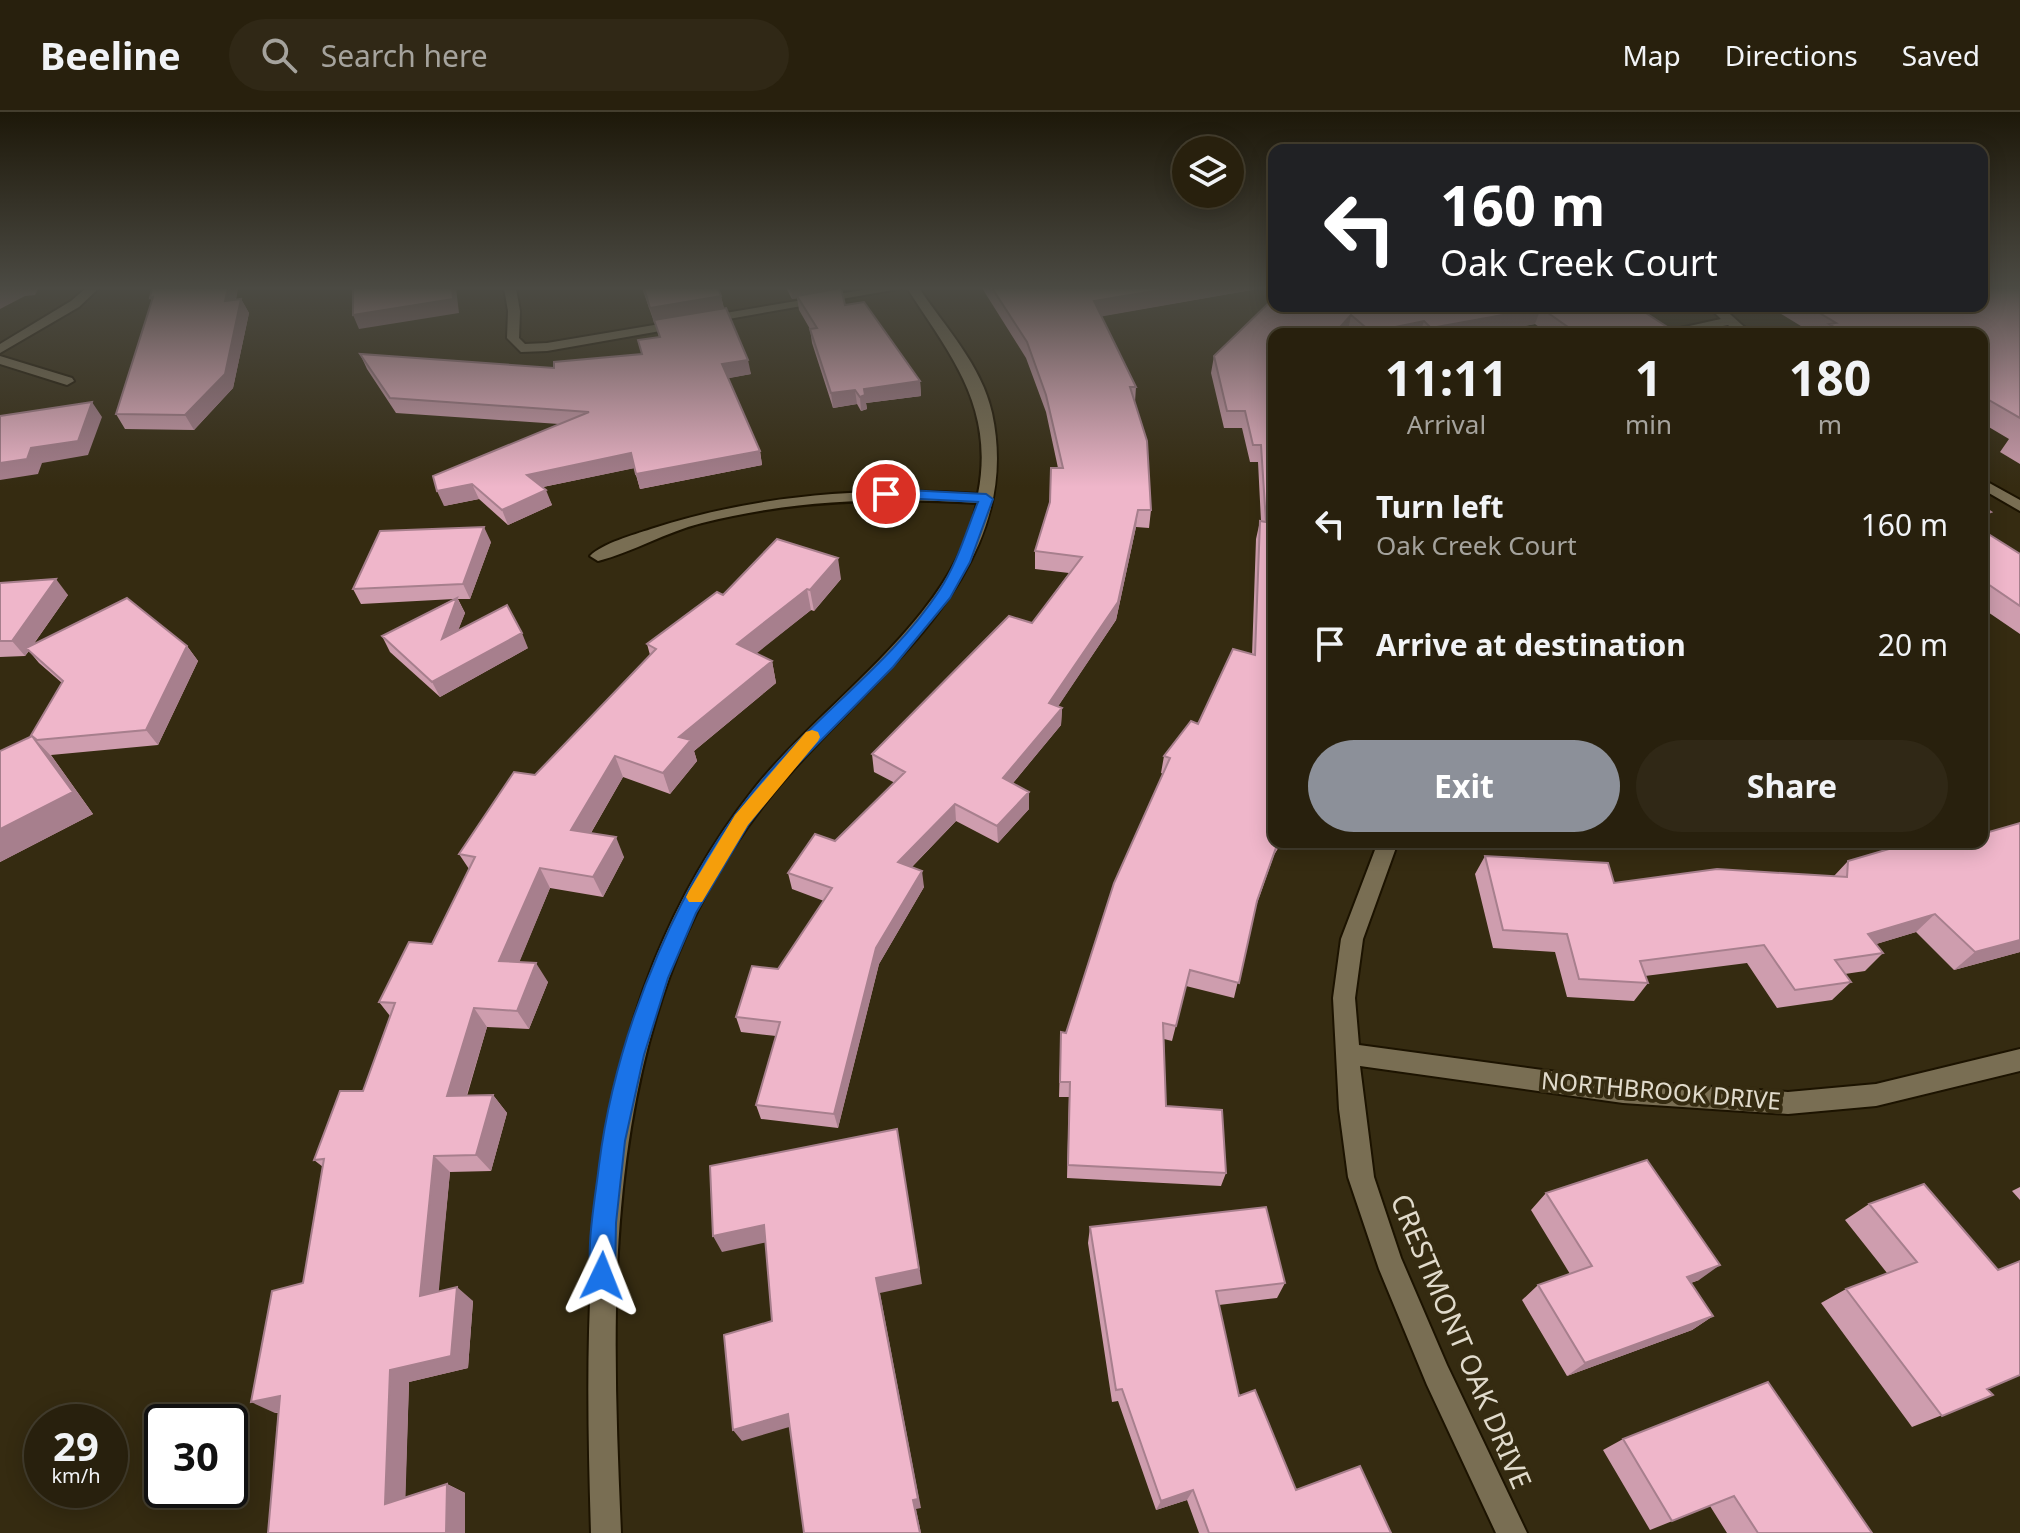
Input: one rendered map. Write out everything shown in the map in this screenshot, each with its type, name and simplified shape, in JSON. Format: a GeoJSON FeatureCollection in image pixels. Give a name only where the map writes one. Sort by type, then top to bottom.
{"type":"FeatureCollection","features":[{"type":"Feature","properties":{"kind":"street"},"geometry":{"type":"LineString","coordinates":[[606,1533],[600,1329],[604,1223],[614,1141],[633,1055],[658,978],[688,910],[742,820],[779,772],[887,663],[944,594],[963,562],[986,499],[989,438],[980,397],[956,354]]}},
{"type":"Feature","properties":{"kind":"street"},"geometry":{"type":"LineString","coordinates":[[0,360],[67,381]]}},
{"type":"Feature","properties":{"kind":"street"},"geometry":{"type":"LineString","coordinates":[[1988,487],[2020,506]]}},
{"type":"Feature","properties":{"kind":"street"},"geometry":{"type":"LineString","coordinates":[[598,556],[673,526],[811,496],[886,494],[986,499]]}},
{"type":"Feature","properties":{"kind":"street","name":"CRESTMONT OAK DRIVE"},"geometry":{"type":"LineString","coordinates":[[1386,848],[1352,939],[1344,998],[1351,1109],[1361,1177],[1388,1260],[1437,1375],[1512,1533]]}},
{"type":"Feature","properties":{"kind":"street","name":"NORTHBROOK DRIVE"},"geometry":{"type":"LineString","coordinates":[[1348,1054],[1671,1096],[1789,1103],[1877,1095],[2020,1060]]}},
{"type":"Feature","properties":{"kind":"building"},"geometry":{"type":"Polygon","coordinates":[[[135,354],[229,354],[225,374],[185,415],[116,414],[135,354]]]}},
{"type":"Feature","properties":{"kind":"building"},"geometry":{"type":"Polygon","coordinates":[[[360,354],[554,368],[554,362],[639,354],[746,354],[748,360],[722,364],[760,451],[636,474],[631,453],[527,475],[546,490],[502,510],[472,484],[437,491],[433,476],[589,412],[390,398],[360,354]]]}},
{"type":"Feature","properties":{"kind":"building"},"geometry":{"type":"Polygon","coordinates":[[[818,354],[901,354],[920,381],[864,389],[865,395],[860,397],[855,390],[831,393],[818,354]]]}},
{"type":"Feature","properties":{"kind":"building"},"geometry":{"type":"Polygon","coordinates":[[[1031,354],[1120,354],[1136,387],[1130,387],[1147,441],[1151,510],[1138,510],[1118,602],[1049,703],[1062,708],[1003,778],[1029,792],[997,826],[955,804],[898,862],[922,871],[876,948],[834,1114],[756,1105],[780,1022],[736,1017],[752,966],[778,969],[832,888],[788,873],[815,834],[835,841],[905,772],[872,754],[1009,616],[1032,623],[1082,557],[1035,551],[1050,502],[1051,468],[1063,468],[1046,395],[1031,354]]]}},
{"type":"Feature","properties":{"kind":"building"},"geometry":{"type":"Polygon","coordinates":[[[1268,354],[1268,848],[1276,848],[1257,901],[1239,983],[1190,970],[1176,1026],[1163,1023],[1166,1106],[1222,1110],[1226,1173],[1068,1165],[1070,1082],[1060,1082],[1061,1032],[1066,1033],[1114,883],[1170,758],[1164,756],[1191,721],[1198,724],[1233,649],[1255,655],[1260,521],[1266,522],[1261,445],[1253,445],[1245,411],[1227,411],[1214,356],[1268,354]]]}},
{"type":"Feature","properties":{"kind":"building"},"geometry":{"type":"Polygon","coordinates":[[[1988,354],[2020,354],[2020,418],[1988,399],[1988,354]]]}},
{"type":"Feature","properties":{"kind":"building"},"geometry":{"type":"Polygon","coordinates":[[[92,402],[78,441],[31,448],[27,459],[0,463],[0,416],[92,402]]]}},
{"type":"Feature","properties":{"kind":"building"},"geometry":{"type":"Polygon","coordinates":[[[484,527],[463,584],[353,589],[380,531],[484,527]]]}},
{"type":"Feature","properties":{"kind":"building"},"geometry":{"type":"Polygon","coordinates":[[[1988,534],[2020,554],[2020,606],[1988,584],[1988,534]]]}},
{"type":"Feature","properties":{"kind":"building"},"geometry":{"type":"Polygon","coordinates":[[[777,539],[838,558],[810,590],[807,589],[737,644],[772,661],[679,737],[691,740],[663,773],[615,756],[571,830],[616,837],[593,877],[540,868],[499,961],[536,963],[517,1011],[474,1008],[447,1096],[493,1095],[476,1155],[434,1156],[420,1296],[457,1287],[451,1356],[390,1370],[385,1504],[447,1484],[446,1533],[268,1533],[280,1396],[251,1402],[272,1291],[303,1283],[324,1159],[314,1160],[340,1091],[363,1091],[395,1003],[379,1002],[409,942],[432,944],[475,857],[459,854],[514,772],[535,775],[656,649],[647,644],[717,592],[723,595],[777,539]]]}},
{"type":"Feature","properties":{"kind":"building"},"geometry":{"type":"Polygon","coordinates":[[[56,579],[12,641],[0,641],[0,583],[56,579]]]}},
{"type":"Feature","properties":{"kind":"building"},"geometry":{"type":"Polygon","coordinates":[[[127,598],[187,646],[146,730],[37,740],[30,737],[63,681],[26,648],[127,598]]]}},
{"type":"Feature","properties":{"kind":"building"},"geometry":{"type":"Polygon","coordinates":[[[457,598],[442,639],[507,605],[522,633],[432,682],[382,636],[457,598]]]}},
{"type":"Feature","properties":{"kind":"building"},"geometry":{"type":"Polygon","coordinates":[[[32,736],[73,792],[0,829],[0,751],[32,736]]]}},
{"type":"Feature","properties":{"kind":"building"},"geometry":{"type":"Polygon","coordinates":[[[2020,823],[2020,940],[1975,952],[1935,914],[1868,934],[1883,953],[1835,960],[1851,982],[1795,990],[1764,945],[1640,961],[1648,983],[1579,979],[1567,934],[1503,930],[1485,856],[1608,863],[1614,883],[1717,869],[1847,877],[1848,861],[1892,848],[1988,848],[1988,832],[2020,823]]]}},
{"type":"Feature","properties":{"kind":"building"},"geometry":{"type":"Polygon","coordinates":[[[897,1129],[919,1269],[876,1278],[918,1499],[913,1500],[920,1533],[804,1533],[788,1414],[733,1430],[724,1335],[772,1321],[764,1225],[713,1236],[710,1166],[897,1129]]]}},
{"type":"Feature","properties":{"kind":"building"},"geometry":{"type":"Polygon","coordinates":[[[1647,1160],[1720,1265],[1687,1277],[1713,1316],[1585,1363],[1538,1285],[1592,1266],[1546,1193],[1647,1160]]]}},
{"type":"Feature","properties":{"kind":"building"},"geometry":{"type":"Polygon","coordinates":[[[1924,1184],[1998,1270],[2020,1261],[2020,1375],[1987,1389],[1993,1395],[1942,1416],[1846,1289],[1917,1262],[1869,1204],[1924,1184]]]}},
{"type":"Feature","properties":{"kind":"building"},"geometry":{"type":"Polygon","coordinates":[[[1266,1207],[1285,1283],[1216,1291],[1239,1396],[1255,1390],[1296,1490],[1360,1466],[1391,1533],[1209,1533],[1193,1490],[1161,1501],[1122,1389],[1116,1390],[1090,1227],[1266,1207]]]}},
{"type":"Feature","properties":{"kind":"building"},"geometry":{"type":"Polygon","coordinates":[[[1768,1382],[1872,1533],[1758,1533],[1734,1496],[1672,1521],[1623,1439],[1768,1382]]]}},
{"type":"Feature","properties":{"kind":"slow traffic"},"geometry":{"type":"LineString","coordinates":[[695,897],[742,820],[779,772],[812,737]]}},
{"type":"Feature","properties":{"kind":"route"},"geometry":{"type":"LineString","coordinates":[[602,1276],[604,1223],[614,1141],[633,1055],[658,978],[688,910],[742,820],[779,772],[887,663],[944,594],[963,562],[986,499],[886,494]]}}]}
